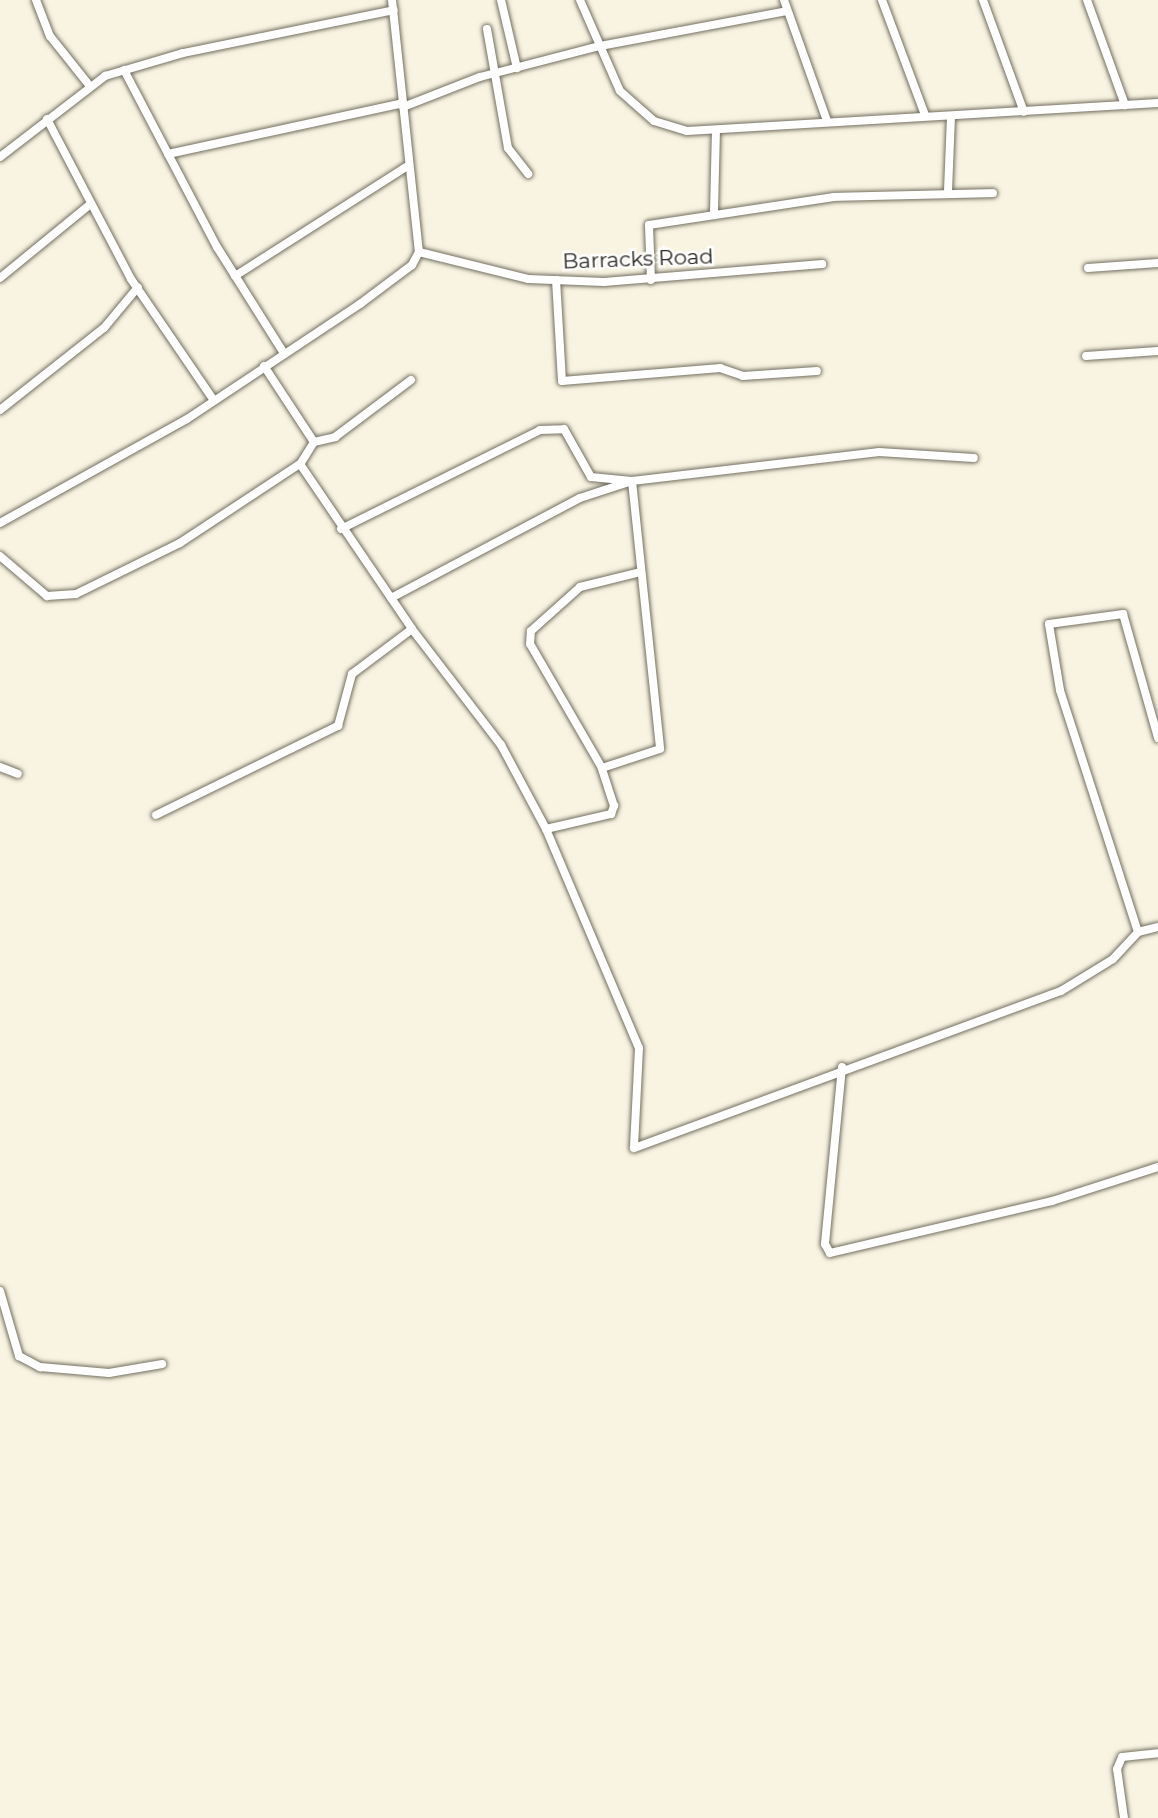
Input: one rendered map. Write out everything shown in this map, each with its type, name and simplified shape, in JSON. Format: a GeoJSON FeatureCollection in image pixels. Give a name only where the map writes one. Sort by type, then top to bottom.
{"type":"FeatureCollection","features":[{"type":"Feature","properties":{"kind":"street"},"geometry":{"type":"LineString","coordinates":[[36,0],[50,36],[89,85]]}},
{"type":"Feature","properties":{"kind":"street"},"geometry":{"type":"LineString","coordinates":[[0,523],[213,400],[394,279],[419,252],[406,167],[403,105],[392,0]]}},
{"type":"Feature","properties":{"kind":"street"},"geometry":{"type":"LineString","coordinates":[[501,0],[517,68]]}},
{"type":"Feature","properties":{"kind":"street"},"geometry":{"type":"LineString","coordinates":[[580,0],[620,91],[654,121],[716,130],[925,115],[951,117],[1158,103]]}},
{"type":"Feature","properties":{"kind":"street"},"geometry":{"type":"LineString","coordinates":[[784,0],[827,121]]}},
{"type":"Feature","properties":{"kind":"street"},"geometry":{"type":"LineString","coordinates":[[882,0],[925,115]]}},
{"type":"Feature","properties":{"kind":"street"},"geometry":{"type":"LineString","coordinates":[[983,0],[1024,112]]}},
{"type":"Feature","properties":{"kind":"street"},"geometry":{"type":"LineString","coordinates":[[1087,0],[1125,105]]}},
{"type":"Feature","properties":{"kind":"street"},"geometry":{"type":"LineString","coordinates":[[0,157],[89,85],[124,70],[394,10]]}},
{"type":"Feature","properties":{"kind":"street"},"geometry":{"type":"LineString","coordinates":[[168,154],[403,105],[494,74],[600,46],[787,11]]}},
{"type":"Feature","properties":{"kind":"street"},"geometry":{"type":"LineString","coordinates":[[487,29],[508,148],[528,174]]}},
{"type":"Feature","properties":{"kind":"street"},"geometry":{"type":"LineString","coordinates":[[124,70],[235,276],[283,352]]}},
{"type":"Feature","properties":{"kind":"street"},"geometry":{"type":"LineString","coordinates":[[948,191],[951,117]]}},
{"type":"Feature","properties":{"kind":"street"},"geometry":{"type":"LineString","coordinates":[[47,119],[88,206],[213,400]]}},
{"type":"Feature","properties":{"kind":"street"},"geometry":{"type":"LineString","coordinates":[[714,211],[716,130]]}},
{"type":"Feature","properties":{"kind":"street"},"geometry":{"type":"LineString","coordinates":[[235,276],[406,167]]}},
{"type":"Feature","properties":{"kind":"street"},"geometry":{"type":"LineString","coordinates":[[651,281],[649,225],[714,211],[948,191],[993,193]]}},
{"type":"Feature","properties":{"kind":"street"},"geometry":{"type":"LineString","coordinates":[[0,278],[88,206]]}},
{"type":"Feature","properties":{"kind":"street","name":"Barracks Road"},"geometry":{"type":"LineString","coordinates":[[419,252],[556,280],[651,281],[822,264]]}},
{"type":"Feature","properties":{"kind":"street"},"geometry":{"type":"LineString","coordinates":[[1088,268],[1158,263]]}},
{"type":"Feature","properties":{"kind":"street"},"geometry":{"type":"LineString","coordinates":[[556,280],[562,381],[720,368],[743,376],[817,372]]}},
{"type":"Feature","properties":{"kind":"street"},"geometry":{"type":"LineString","coordinates":[[0,410],[104,328],[138,287]]}},
{"type":"Feature","properties":{"kind":"street"},"geometry":{"type":"LineString","coordinates":[[1086,356],[1158,351]]}},
{"type":"Feature","properties":{"kind":"street"},"geometry":{"type":"LineString","coordinates":[[264,366],[314,442]]}},
{"type":"Feature","properties":{"kind":"street"},"geometry":{"type":"LineString","coordinates":[[0,556],[47,596],[76,594],[180,543],[300,464],[314,442],[335,437],[411,380]]}},
{"type":"Feature","properties":{"kind":"street"},"geometry":{"type":"LineString","coordinates":[[341,530],[548,429],[564,429],[591,477],[632,481],[879,452],[974,458]]}},
{"type":"Feature","properties":{"kind":"street"},"geometry":{"type":"LineString","coordinates":[[300,464],[341,530],[412,629],[501,745],[546,829],[639,1048],[634,1148],[842,1067],[1061,991],[1114,959],[1138,932],[1158,927]]}},
{"type":"Feature","properties":{"kind":"street"},"geometry":{"type":"LineString","coordinates":[[602,768],[660,749],[632,481]]}},
{"type":"Feature","properties":{"kind":"street"},"geometry":{"type":"LineString","coordinates":[[391,598],[555,510],[632,481]]}},
{"type":"Feature","properties":{"kind":"street"},"geometry":{"type":"LineString","coordinates":[[546,829],[611,814],[602,768],[534,652],[530,631],[580,587],[641,572]]}},
{"type":"Feature","properties":{"kind":"street"},"geometry":{"type":"LineString","coordinates":[[1138,932],[1060,690],[1047,632],[1051,622],[1123,614],[1158,738]]}},
{"type":"Feature","properties":{"kind":"street"},"geometry":{"type":"LineString","coordinates":[[156,815],[338,726],[352,674],[412,629]]}},
{"type":"Feature","properties":{"kind":"street"},"geometry":{"type":"LineString","coordinates":[[0,767],[18,774]]}},
{"type":"Feature","properties":{"kind":"street"},"geometry":{"type":"LineString","coordinates":[[842,1067],[825,1244],[830,1254],[1052,1201],[1158,1167]]}},
{"type":"Feature","properties":{"kind":"street"},"geometry":{"type":"LineString","coordinates":[[0,1291],[19,1356],[40,1367],[109,1373],[162,1364]]}},
{"type":"Feature","properties":{"kind":"street"},"geometry":{"type":"LineString","coordinates":[[1124,1818],[1117,1769],[1122,1756],[1158,1753]]}}]}
